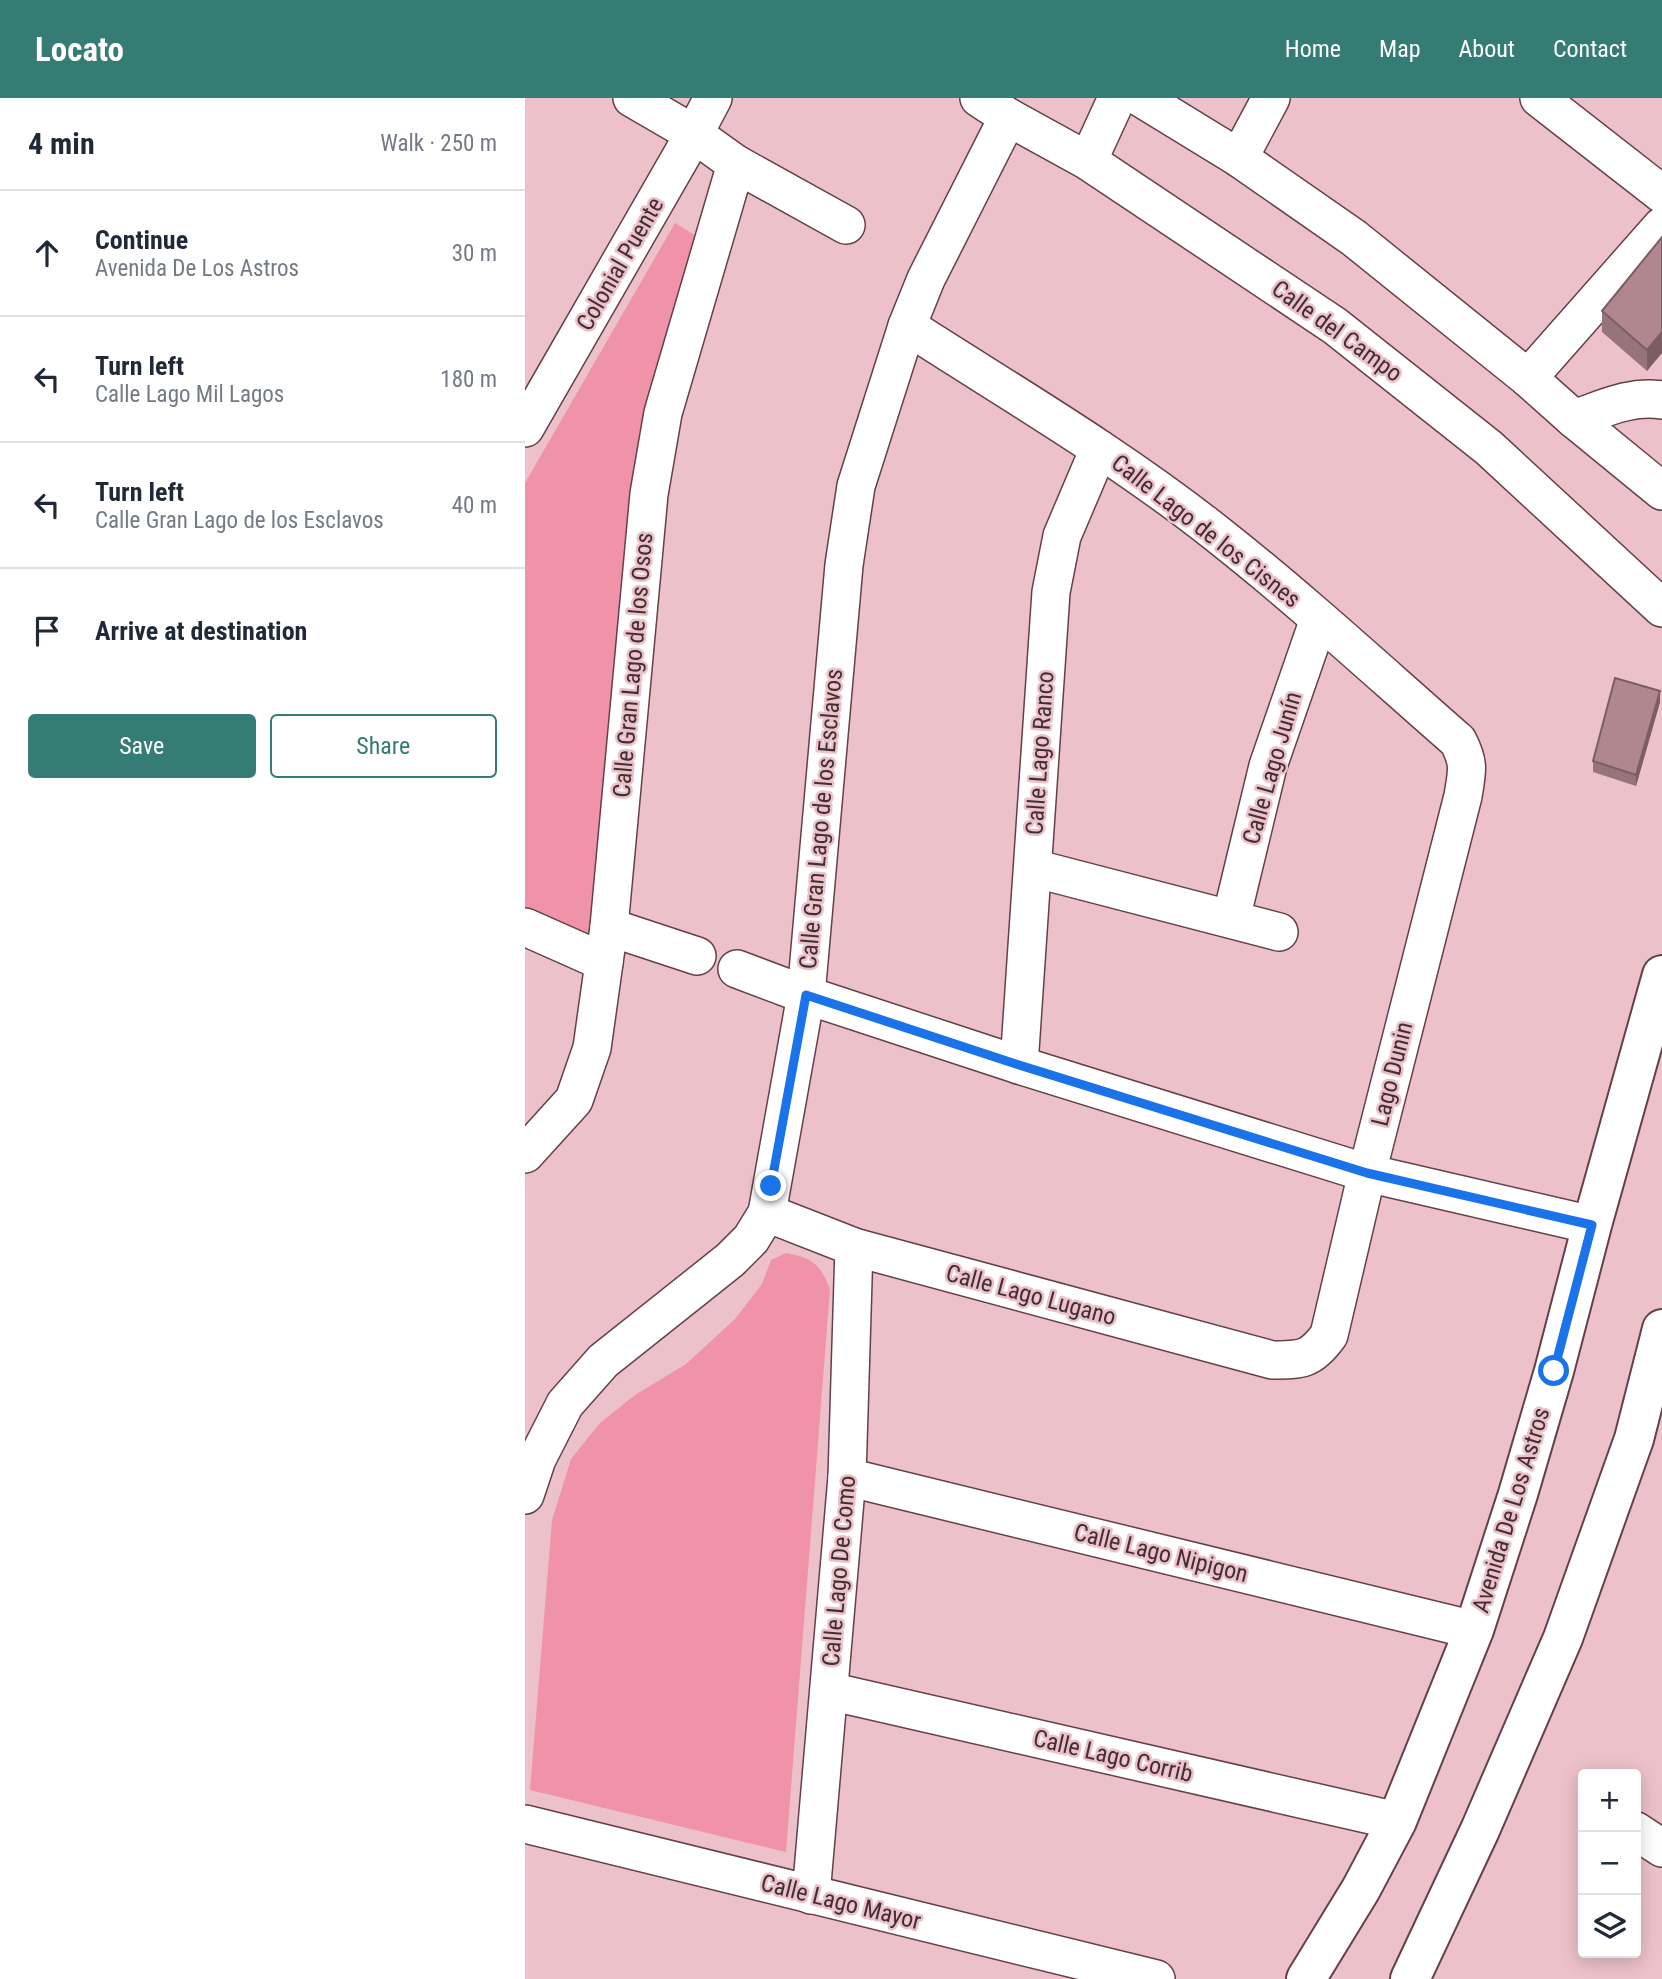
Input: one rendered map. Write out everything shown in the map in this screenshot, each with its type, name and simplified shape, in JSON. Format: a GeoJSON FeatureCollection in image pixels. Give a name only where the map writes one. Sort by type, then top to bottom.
{"type":"FeatureCollection","features":[{"type":"Feature","properties":{"kind":"main road","name":"Avenida De Los Astros"},"geometry":{"type":"LineString","coordinates":[[1306,1979],[1361,1889],[1397,1821],[1474,1630],[1554,1371],[1662,975]]}},
{"type":"Feature","properties":{"kind":"main road"},"geometry":{"type":"LineString","coordinates":[[1409,1979],[1481,1830],[1563,1638],[1634,1439],[1662,1329]]}},
{"type":"Feature","properties":{"kind":"street"},"geometry":{"type":"LineString","coordinates":[[632,98],[694,134],[736,164],[846,225]]}},
{"type":"Feature","properties":{"kind":"street","name":"Colonial Puente"},"geometry":{"type":"LineString","coordinates":[[525,428],[713,98]]}},
{"type":"Feature","properties":{"kind":"street"},"geometry":{"type":"LineString","coordinates":[[1088,160],[1117,98]]}},
{"type":"Feature","properties":{"kind":"street"},"geometry":{"type":"LineString","coordinates":[[1141,98],[1239,158],[1354,238],[1528,378],[1574,419],[1659,481]]}},
{"type":"Feature","properties":{"kind":"street"},"geometry":{"type":"LineString","coordinates":[[1239,158],[1271,98]]}},
{"type":"Feature","properties":{"kind":"street"},"geometry":{"type":"LineString","coordinates":[[1539,98],[1662,194]]}},
{"type":"Feature","properties":{"kind":"street","name":"Calle del Campo"},"geometry":{"type":"LineString","coordinates":[[993,107],[1088,160],[1335,326],[1489,448],[1662,608]]}},
{"type":"Feature","properties":{"kind":"street","name":"Calle Gran Lago de los Esclavos"},"geometry":{"type":"LineString","coordinates":[[525,1495],[537,1459],[565,1404],[603,1360],[730,1260],[751,1240],[767,1213],[806,995],[844,565],[856,485],[907,326],[993,107]]}},
{"type":"Feature","properties":{"kind":"street","name":"Calle Gran Lago de los Osos"},"geometry":{"type":"LineString","coordinates":[[526,1153],[574,1100],[592,1048],[607,945],[649,494],[663,413],[736,164]]}},
{"type":"Feature","properties":{"kind":"street"},"geometry":{"type":"LineString","coordinates":[[1528,378],[1662,226]]}},
{"type":"Feature","properties":{"kind":"street","name":"Calle Lago de los Cisnes"},"geometry":{"type":"LineString","coordinates":[[907,326],[1100,449],[1216,532],[1458,741],[1466,757],[1467,774]]}},
{"type":"Feature","properties":{"kind":"street"},"geometry":{"type":"LineString","coordinates":[[1574,419],[1627,401],[1647,398],[1662,400]]}},
{"type":"Feature","properties":{"kind":"street","name":"Calle Lago Ranco"},"geometry":{"type":"LineString","coordinates":[[1019,1065],[1051,592],[1062,537],[1100,449]]}},
{"type":"Feature","properties":{"kind":"street","name":"Calle Lago Junín"},"geometry":{"type":"LineString","coordinates":[[1230,919],[1268,766],[1319,619]]}},
{"type":"Feature","properties":{"kind":"street","name":"Lago Dunin"},"geometry":{"type":"LineString","coordinates":[[1299,1360],[1318,1350],[1329,1335],[1467,774]]}},
{"type":"Feature","properties":{"kind":"street"},"geometry":{"type":"LineString","coordinates":[[1033,868],[1279,932]]}},
{"type":"Feature","properties":{"kind":"street"},"geometry":{"type":"LineString","coordinates":[[525,927],[607,945],[697,956]]}},
{"type":"Feature","properties":{"kind":"street"},"geometry":{"type":"LineString","coordinates":[[737,969],[806,995],[1019,1065],[1367,1173],[1592,1225]]}},
{"type":"Feature","properties":{"kind":"street","name":"Calle Lago Lugano"},"geometry":{"type":"LineString","coordinates":[[767,1213],[854,1247],[1272,1360],[1299,1360]]}},
{"type":"Feature","properties":{"kind":"street","name":"Calle Lago De Como"},"geometry":{"type":"LineString","coordinates":[[811,1895],[847,1477],[854,1247]]}},
{"type":"Feature","properties":{"kind":"street","name":"Calle Lago Nipigon"},"geometry":{"type":"LineString","coordinates":[[847,1477],[1474,1630]]}},
{"type":"Feature","properties":{"kind":"street","name":"Calle Lago Corrib"},"geometry":{"type":"LineString","coordinates":[[829,1691],[1397,1821]]}},
{"type":"Feature","properties":{"kind":"street","name":"Calle Lago Mayor"},"geometry":{"type":"LineString","coordinates":[[525,1824],[1156,1979]]}},
{"type":"Feature","properties":{"kind":"street"},"geometry":{"type":"LineString","coordinates":[[1641,1835],[1662,1847]]}},
{"type":"Feature","properties":{"kind":"shaded area"},"geometry":{"type":"Polygon","coordinates":[[[675,223],[701,239],[589,950],[525,913],[525,483],[675,223]]]}},
{"type":"Feature","properties":{"kind":"shaded area"},"geometry":{"type":"Polygon","coordinates":[[[786,1253],[803,1257],[819,1268],[830,1289],[786,1852],[530,1790],[552,1520],[571,1459],[600,1423],[635,1395],[686,1364],[735,1319],[762,1284],[771,1260],[786,1253]]]}},
{"type":"Feature","properties":{"kind":"building"},"geometry":{"type":"Polygon","coordinates":[[[1662,237],[1662,332],[1647,350],[1602,311],[1662,237]]]}},
{"type":"Feature","properties":{"kind":"building"},"geometry":{"type":"Polygon","coordinates":[[[1615,678],[1660,691],[1636,775],[1593,761],[1615,678]]]}},
{"type":"Feature","properties":{"kind":"route"},"geometry":{"type":"LineString","coordinates":[[771,1186],[806,995],[1019,1065],[1367,1173],[1592,1225],[1554,1371]]}}]}
